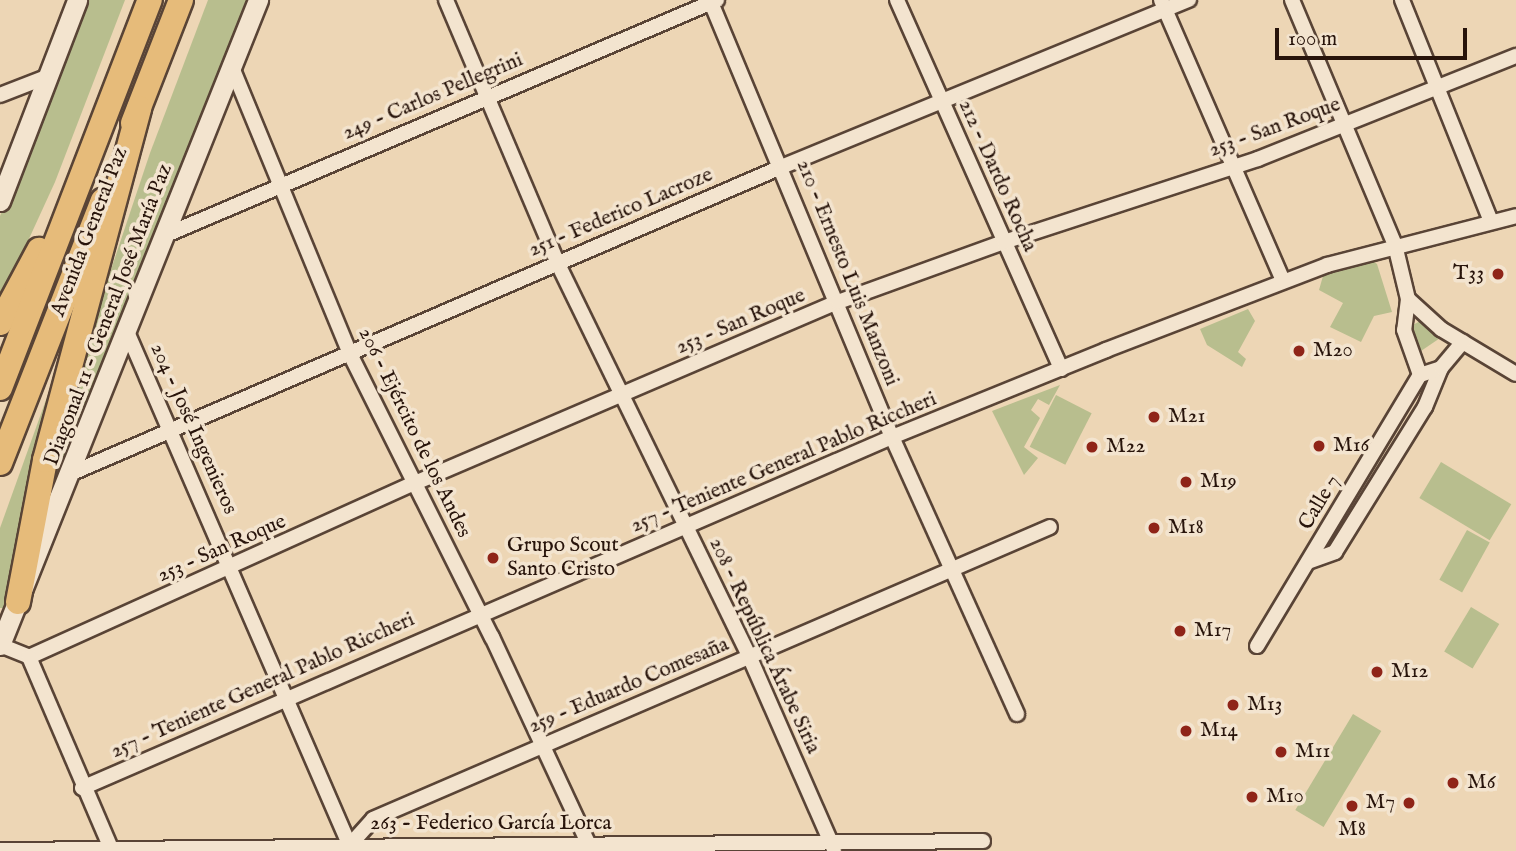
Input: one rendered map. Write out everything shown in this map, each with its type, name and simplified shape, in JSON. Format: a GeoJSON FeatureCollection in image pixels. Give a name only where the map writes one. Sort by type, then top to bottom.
{"type":"FeatureCollection","features":[{"type":"Feature","properties":{"kind":"highway","name":"Avenida General Paz"},"geometry":{"type":"LineString","coordinates":[[0,388],[150,0]]}},
{"type":"Feature","properties":{"kind":"highway","name":"Avenida General Paz"},"geometry":{"type":"LineString","coordinates":[[0,463],[181,0]]}},
{"type":"Feature","properties":{"kind":"highway"},"geometry":{"type":"LineString","coordinates":[[0,323],[114,94]]}},
{"type":"Feature","properties":{"kind":"highway"},"geometry":{"type":"LineString","coordinates":[[18,602],[45,460],[139,108]]}},
{"type":"Feature","properties":{"kind":"street"},"geometry":{"type":"LineString","coordinates":[[0,201],[77,0]]}},
{"type":"Feature","properties":{"kind":"street","name":"Diagonal 11 - General José María Paz"},"geometry":{"type":"LineString","coordinates":[[0,645],[128,334],[258,0]]}},
{"type":"Feature","properties":{"kind":"street","name":"208 - República Árabe Siria"},"geometry":{"type":"LineString","coordinates":[[446,0],[558,264],[684,528],[750,658],[833,847]]}},
{"type":"Feature","properties":{"kind":"street","name":"212 - Dardo Rocha"},"geometry":{"type":"LineString","coordinates":[[897,0],[1061,369]]}},
{"type":"Feature","properties":{"kind":"street","name":"251 - Federico Lacroze"},"geometry":{"type":"LineString","coordinates":[[72,473],[1163,5],[1189,0]]}},
{"type":"Feature","properties":{"kind":"street"},"geometry":{"type":"LineString","coordinates":[[1292,0],[1395,245],[1408,299],[1404,330],[1420,375],[1441,368]]}},
{"type":"Feature","properties":{"kind":"street"},"geometry":{"type":"LineString","coordinates":[[1402,0],[1491,221]]}},
{"type":"Feature","properties":{"kind":"street","name":"249 - Carlos Pellegrini"},"geometry":{"type":"LineString","coordinates":[[166,235],[712,1]]}},
{"type":"Feature","properties":{"kind":"street","name":"210 - Ernesto Luis Manzoni"},"geometry":{"type":"LineString","coordinates":[[712,1],[892,437],[954,569],[1017,714]]}},
{"type":"Feature","properties":{"kind":"street"},"geometry":{"type":"LineString","coordinates":[[1163,5],[1283,280]]}},
{"type":"Feature","properties":{"kind":"street","name":"253 - San Roque"},"geometry":{"type":"LineString","coordinates":[[29,657],[233,568],[415,483],[838,302],[1004,242],[1234,166],[1516,56]]}},
{"type":"Feature","properties":{"kind":"street","name":"206 - Ejército de los Andes"},"geometry":{"type":"LineString","coordinates":[[232,65],[278,186],[349,352],[481,614],[591,848]]}},
{"type":"Feature","properties":{"kind":"street"},"geometry":{"type":"LineString","coordinates":[[0,95],[49,76]]}},
{"type":"Feature","properties":{"kind":"street","name":"257 - Teniente General Pablo Riccheri"},"geometry":{"type":"LineString","coordinates":[[82,788],[892,437],[986,403],[1061,369],[1283,280],[1395,245],[1516,216]]}},
{"type":"Feature","properties":{"kind":"street"},"geometry":{"type":"LineString","coordinates":[[1408,299],[1423,316],[1516,374]]}},
{"type":"Feature","properties":{"kind":"street","name":"204 - José Ingenieros"},"geometry":{"type":"LineString","coordinates":[[128,334],[233,568],[350,848]]}},
{"type":"Feature","properties":{"kind":"street","name":"Calle 7"},"geometry":{"type":"LineString","coordinates":[[1308,562],[1335,552],[1425,407],[1441,368],[1463,342]]}},
{"type":"Feature","properties":{"kind":"street","name":"Calle 7"},"geometry":{"type":"LineString","coordinates":[[1257,646],[1420,375]]}},
{"type":"Feature","properties":{"kind":"street","name":"259 - Eduardo Comesaña"},"geometry":{"type":"LineString","coordinates":[[350,848],[373,819],[1051,527]]}},
{"type":"Feature","properties":{"kind":"street"},"geometry":{"type":"LineString","coordinates":[[0,645],[29,657],[82,788],[112,850]]}},
{"type":"Feature","properties":{"kind":"street","name":"263 - Federico García Lorca"},"geometry":{"type":"LineString","coordinates":[[0,850],[833,847],[983,841]]}},
{"type":"Feature","properties":{"kind":"green space"},"geometry":{"type":"Polygon","coordinates":[[[84,0],[125,0],[55,182],[0,302],[0,216],[84,0]]]}},
{"type":"Feature","properties":{"kind":"green space"},"geometry":{"type":"Polygon","coordinates":[[[208,0],[248,0],[39,523],[72,386],[150,153],[208,0]]]}},
{"type":"Feature","properties":{"kind":"green space"},"geometry":{"type":"Polygon","coordinates":[[[1371,260],[1377,264],[1392,312],[1374,316],[1361,342],[1330,327],[1343,303],[1319,290],[1323,276],[1371,260]]]}},
{"type":"Feature","properties":{"kind":"green space"},"geometry":{"type":"Polygon","coordinates":[[[1248,309],[1255,321],[1238,352],[1246,359],[1242,367],[1207,345],[1200,329],[1248,309]]]}},
{"type":"Feature","properties":{"kind":"green space"},"geometry":{"type":"Polygon","coordinates":[[[1424,319],[1443,336],[1421,351],[1409,327],[1424,319]]]}},
{"type":"Feature","properties":{"kind":"green space"},"geometry":{"type":"Polygon","coordinates":[[[66,344],[15,572],[4,608],[0,608],[0,528],[66,344]]]}},
{"type":"Feature","properties":{"kind":"green space"},"geometry":{"type":"Polygon","coordinates":[[[1060,385],[1049,405],[1038,399],[1031,410],[1040,418],[1024,447],[1038,458],[1024,475],[992,411],[1060,385]]]}},
{"type":"Feature","properties":{"kind":"green space"},"geometry":{"type":"Polygon","coordinates":[[[1056,395],[1092,413],[1065,465],[1030,447],[1056,395]]]}},
{"type":"Feature","properties":{"kind":"green space"},"geometry":{"type":"Polygon","coordinates":[[[1441,462],[1511,504],[1490,540],[1419,498],[1441,462]]]}},
{"type":"Feature","properties":{"kind":"green space"},"geometry":{"type":"Polygon","coordinates":[[[1467,530],[1490,543],[1462,592],[1439,580],[1467,530]]]}},
{"type":"Feature","properties":{"kind":"green space"},"geometry":{"type":"Polygon","coordinates":[[[1471,607],[1499,624],[1473,669],[1444,652],[1471,607]]]}},
{"type":"Feature","properties":{"kind":"green space"},"geometry":{"type":"Polygon","coordinates":[[[1353,714],[1381,731],[1324,827],[1295,810],[1353,714]]]}},
{"type":"Feature","properties":{"kind":"place","name":"T33"},"geometry":{"type":"Point","coordinates":[1498,274]}},
{"type":"Feature","properties":{"kind":"place","name":"M20"},"geometry":{"type":"Point","coordinates":[1299,351]}},
{"type":"Feature","properties":{"kind":"place","name":"M21"},"geometry":{"type":"Point","coordinates":[1154,417]}},
{"type":"Feature","properties":{"kind":"place","name":"M16"},"geometry":{"type":"Point","coordinates":[1319,446]}},
{"type":"Feature","properties":{"kind":"place","name":"M22"},"geometry":{"type":"Point","coordinates":[1092,447]}},
{"type":"Feature","properties":{"kind":"place","name":"M19"},"geometry":{"type":"Point","coordinates":[1186,482]}},
{"type":"Feature","properties":{"kind":"place","name":"M18"},"geometry":{"type":"Point","coordinates":[1154,528]}},
{"type":"Feature","properties":{"kind":"place","name":"Grupo Scout Santo Cristo"},"geometry":{"type":"Point","coordinates":[493,558]}},
{"type":"Feature","properties":{"kind":"place","name":"M17"},"geometry":{"type":"Point","coordinates":[1180,631]}},
{"type":"Feature","properties":{"kind":"place","name":"M12"},"geometry":{"type":"Point","coordinates":[1377,672]}},
{"type":"Feature","properties":{"kind":"place","name":"M13"},"geometry":{"type":"Point","coordinates":[1233,705]}},
{"type":"Feature","properties":{"kind":"place","name":"M14"},"geometry":{"type":"Point","coordinates":[1186,731]}},
{"type":"Feature","properties":{"kind":"place","name":"M11"},"geometry":{"type":"Point","coordinates":[1281,752]}},
{"type":"Feature","properties":{"kind":"place","name":"M6"},"geometry":{"type":"Point","coordinates":[1453,783]}},
{"type":"Feature","properties":{"kind":"place","name":"M10"},"geometry":{"type":"Point","coordinates":[1252,797]}},
{"type":"Feature","properties":{"kind":"place","name":"M7"},"geometry":{"type":"Point","coordinates":[1409,803]}},
{"type":"Feature","properties":{"kind":"place","name":"M8"},"geometry":{"type":"Point","coordinates":[1352,806]}}]}
